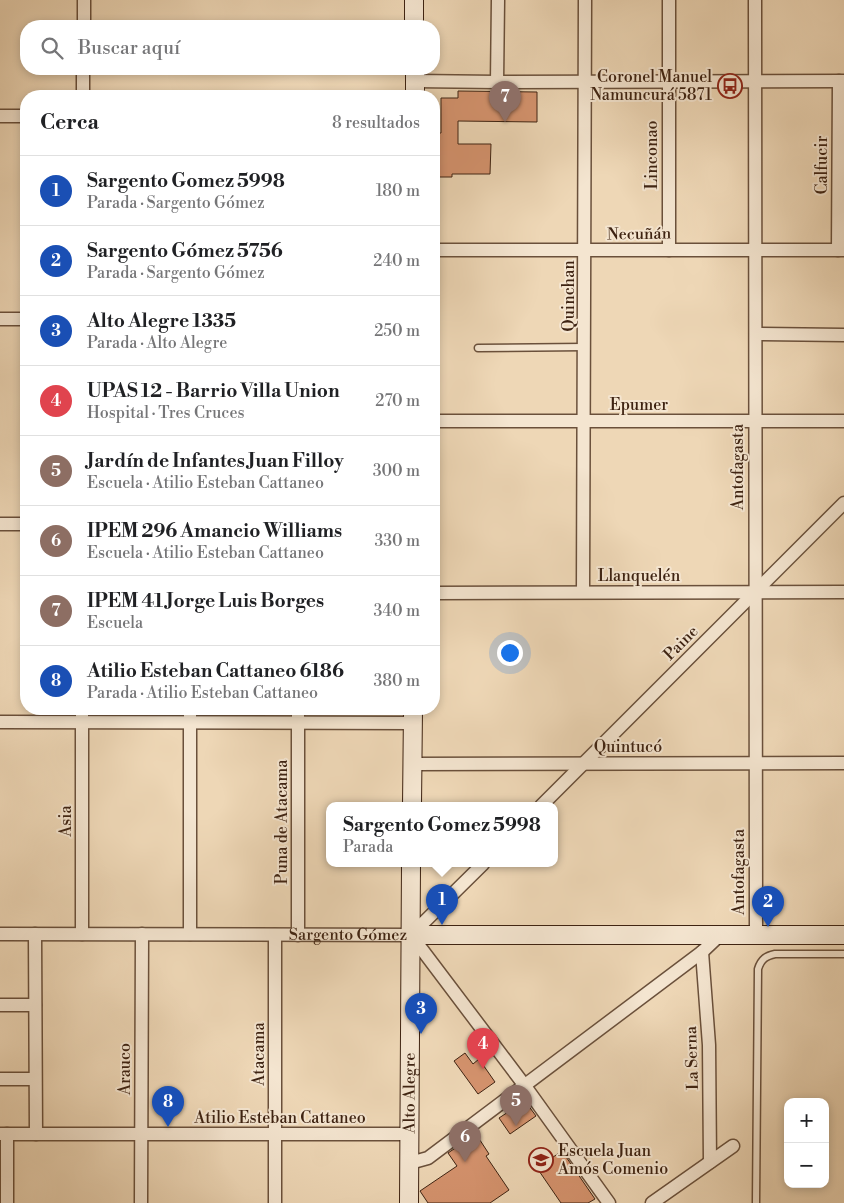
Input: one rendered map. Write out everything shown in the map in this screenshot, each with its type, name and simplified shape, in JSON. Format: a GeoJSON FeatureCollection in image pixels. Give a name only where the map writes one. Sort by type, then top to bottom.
{"type":"FeatureCollection","features":[{"type":"Feature","properties":{"kind":"main road"},"geometry":{"type":"LineString","coordinates":[[414,0],[414,20]]}},
{"type":"Feature","properties":{"kind":"main road"},"geometry":{"type":"LineString","coordinates":[[412,716],[412,802]]}},
{"type":"Feature","properties":{"kind":"main road","name":"Alto Alegre"},"geometry":{"type":"LineString","coordinates":[[410,1203],[411,867]]}},
{"type":"Feature","properties":{"kind":"main road","name":"Sargento Gómez"},"geometry":{"type":"LineString","coordinates":[[411,935],[844,935]]}},
{"type":"Feature","properties":{"kind":"street"},"geometry":{"type":"LineString","coordinates":[[84,0],[84,20]]}},
{"type":"Feature","properties":{"kind":"street"},"geometry":{"type":"LineString","coordinates":[[498,0],[498,82]]}},
{"type":"Feature","properties":{"kind":"street","name":"Quinchan"},"geometry":{"type":"LineString","coordinates":[[584,592],[585,0]]}},
{"type":"Feature","properties":{"kind":"street","name":"Linconao"},"geometry":{"type":"LineString","coordinates":[[669,0],[669,250]]}},
{"type":"Feature","properties":{"kind":"street","name":"Antofagasta"},"geometry":{"type":"LineString","coordinates":[[755,0],[756,334],[754,592],[756,935]]}},
{"type":"Feature","properties":{"kind":"street"},"geometry":{"type":"LineString","coordinates":[[83,75],[83,90]]}},
{"type":"Feature","properties":{"kind":"street"},"geometry":{"type":"LineString","coordinates":[[415,82],[841,81]]}},
{"type":"Feature","properties":{"kind":"street","name":"Calfucir"},"geometry":{"type":"LineString","coordinates":[[841,81],[841,250]]}},
{"type":"Feature","properties":{"kind":"street"},"geometry":{"type":"LineString","coordinates":[[0,116],[20,116]]}},
{"type":"Feature","properties":{"kind":"street","name":"Necuñán"},"geometry":{"type":"LineString","coordinates":[[440,250],[841,250]]}},
{"type":"Feature","properties":{"kind":"street"},"geometry":{"type":"LineString","coordinates":[[0,319],[20,319]]}},
{"type":"Feature","properties":{"kind":"street"},"geometry":{"type":"LineString","coordinates":[[756,334],[844,335]]}},
{"type":"Feature","properties":{"kind":"street","name":"Epumer"},"geometry":{"type":"LineString","coordinates":[[440,421],[844,421]]}},
{"type":"Feature","properties":{"kind":"street","name":"Paine"},"geometry":{"type":"LineString","coordinates":[[545,802],[844,503]]}},
{"type":"Feature","properties":{"kind":"street"},"geometry":{"type":"LineString","coordinates":[[0,524],[20,524]]}},
{"type":"Feature","properties":{"kind":"street","name":"Llanquelén"},"geometry":{"type":"LineString","coordinates":[[440,592],[844,592]]}},
{"type":"Feature","properties":{"kind":"street"},"geometry":{"type":"LineString","coordinates":[[0,722],[82,715],[190,715],[298,723],[412,716]]}},
{"type":"Feature","properties":{"kind":"street","name":"Asia"},"geometry":{"type":"LineString","coordinates":[[82,715],[82,934]]}},
{"type":"Feature","properties":{"kind":"street"},"geometry":{"type":"LineString","coordinates":[[190,715],[190,934]]}},
{"type":"Feature","properties":{"kind":"street","name":"Puna de Atacama"},"geometry":{"type":"LineString","coordinates":[[298,715],[298,935]]}},
{"type":"Feature","properties":{"kind":"street","name":"Quintucó"},"geometry":{"type":"LineString","coordinates":[[412,764],[844,763]]}},
{"type":"Feature","properties":{"kind":"street"},"geometry":{"type":"LineString","coordinates":[[480,867],[411,935],[525,1086],[609,1203]]}},
{"type":"Feature","properties":{"kind":"street","name":"Sargento Gómez"},"geometry":{"type":"LineString","coordinates":[[0,934],[411,935]]}},
{"type":"Feature","properties":{"kind":"street"},"geometry":{"type":"LineString","coordinates":[[35,934],[36,1134]]}},
{"type":"Feature","properties":{"kind":"street","name":"Arauco"},"geometry":{"type":"LineString","coordinates":[[141,1203],[142,934]]}},
{"type":"Feature","properties":{"kind":"street"},"geometry":{"type":"LineString","coordinates":[[410,1163],[428,1158],[702,952],[721,934]]}},
{"type":"Feature","properties":{"kind":"street","name":"Atacama"},"geometry":{"type":"LineString","coordinates":[[275,935],[275,1203]]}},
{"type":"Feature","properties":{"kind":"street","name":"La Serna"},"geometry":{"type":"LineString","coordinates":[[702,952],[709,1045],[710,1162]]}},
{"type":"Feature","properties":{"kind":"street"},"geometry":{"type":"LineString","coordinates":[[0,1005],[35,1005]]}},
{"type":"Feature","properties":{"kind":"street"},"geometry":{"type":"LineString","coordinates":[[0,1079],[36,1079]]}},
{"type":"Feature","properties":{"kind":"street"},"geometry":{"type":"LineString","coordinates":[[4,1134],[7,1203]]}},
{"type":"Feature","properties":{"kind":"street","name":"Atilio Esteban Cattaneo"},"geometry":{"type":"LineString","coordinates":[[4,1134],[410,1134]]}},
{"type":"Feature","properties":{"kind":"street"},"geometry":{"type":"LineString","coordinates":[[652,1203],[733,1146]]}},
{"type":"Feature","properties":{"kind":"lane"},"geometry":{"type":"LineString","coordinates":[[478,348],[585,347]]}},
{"type":"Feature","properties":{"kind":"lane"},"geometry":{"type":"LineString","coordinates":[[756,1203],[758,969],[760,961],[767,956],[776,954],[844,954]]}},
{"type":"Feature","properties":{"kind":"building"},"geometry":{"type":"Polygon","coordinates":[[[458,91],[537,92],[537,122],[458,121],[458,144],[491,144],[490,174],[452,174],[452,177],[440,177],[441,98],[458,98],[458,91]]]}},
{"type":"Feature","properties":{"kind":"building"},"geometry":{"type":"Polygon","coordinates":[[[465,1053],[473,1064],[479,1059],[495,1082],[478,1094],[454,1061],[465,1053]]]}},
{"type":"Feature","properties":{"kind":"building"},"geometry":{"type":"Polygon","coordinates":[[[525,1101],[536,1116],[510,1134],[499,1118],[525,1101]]]}},
{"type":"Feature","properties":{"kind":"building"},"geometry":{"type":"Polygon","coordinates":[[[476,1134],[489,1154],[486,1156],[509,1190],[490,1203],[428,1203],[420,1191],[457,1166],[448,1153],[476,1134]]]}},
{"type":"Feature","properties":{"kind":"building"},"geometry":{"type":"Polygon","coordinates":[[[562,1151],[595,1199],[588,1203],[561,1203],[537,1168],[562,1151]]]}},
{"type":"Feature","properties":{"kind":"place","name":"Coronel Manuel Namuncurá 5871"},"geometry":{"type":"Point","coordinates":[730,86]}},
{"type":"Feature","properties":{"kind":"place","name":"IPEM 41 Jorge Luis Borges"},"geometry":{"type":"Point","coordinates":[505,122]}},
{"type":"Feature","properties":{"kind":"place","name":"Sargento Gomez 5998"},"geometry":{"type":"Point","coordinates":[442,925]}},
{"type":"Feature","properties":{"kind":"place","name":"Sargento Gómez 5756"},"geometry":{"type":"Point","coordinates":[768,927]}},
{"type":"Feature","properties":{"kind":"place","name":"Alto Alegre 1335"},"geometry":{"type":"Point","coordinates":[421,1034]}},
{"type":"Feature","properties":{"kind":"place","name":"UPAS 12 - Barrio Villa Union"},"geometry":{"type":"Point","coordinates":[483,1069]}},
{"type":"Feature","properties":{"kind":"place","name":"Jardín de Infantes Juan Filloy"},"geometry":{"type":"Point","coordinates":[516,1126]}},
{"type":"Feature","properties":{"kind":"place","name":"Atilio Esteban Cattaneo 6186"},"geometry":{"type":"Point","coordinates":[168,1127]}},
{"type":"Feature","properties":{"kind":"place","name":"Escuela Juan Amós Comenio"},"geometry":{"type":"Point","coordinates":[541,1160]}},
{"type":"Feature","properties":{"kind":"place","name":"IPEM 296 Amancio Williams"},"geometry":{"type":"Point","coordinates":[465,1162]}}]}
